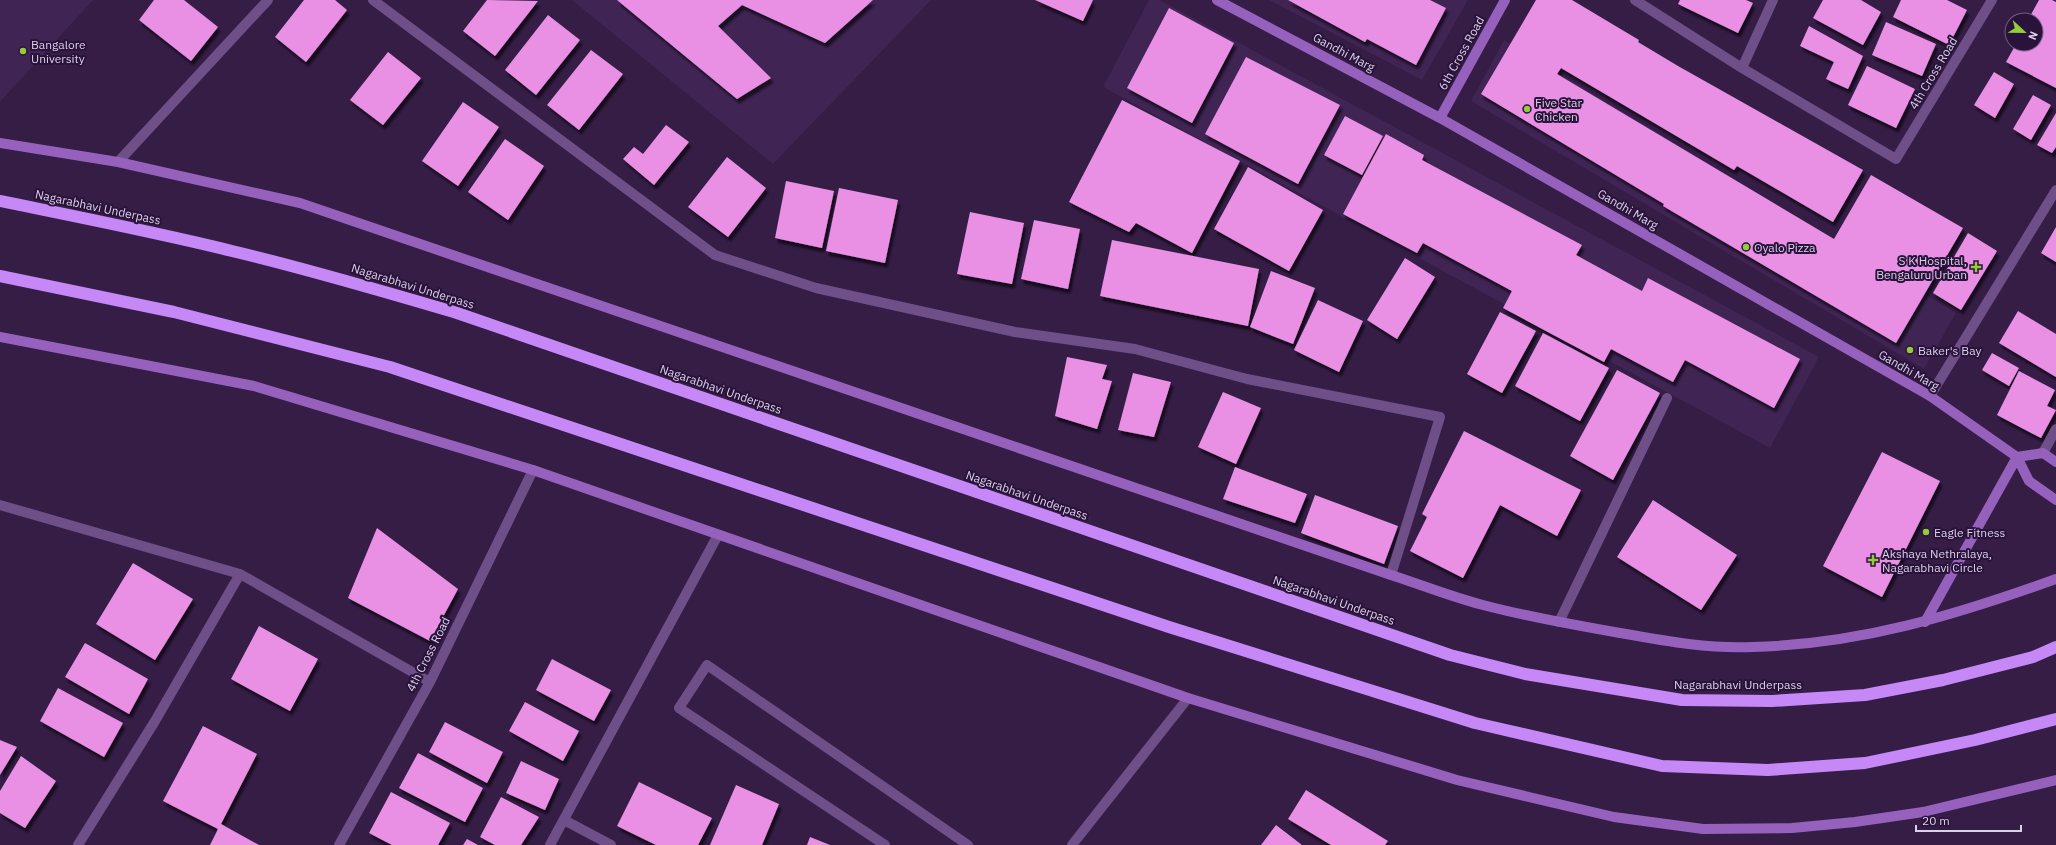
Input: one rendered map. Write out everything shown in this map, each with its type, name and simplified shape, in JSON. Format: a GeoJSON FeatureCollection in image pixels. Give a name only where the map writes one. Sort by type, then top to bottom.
{"type":"FeatureCollection","features":[{"type":"Feature","properties":{"kind":"highway","name":"Nagarabhavi Underpass"},"geometry":{"type":"LineString","coordinates":[[0,201],[233,251],[340,279],[457,313],[1450,655],[1525,674],[1682,700],[1772,701],[1865,695],[1944,680],[2033,656],[2056,647]]}},
{"type":"Feature","properties":{"kind":"highway"},"geometry":{"type":"LineString","coordinates":[[0,276],[174,312],[390,367],[1215,641],[1474,723],[1662,766],[1768,770],[1865,763],[1975,740],[2056,719]]}},
{"type":"Feature","properties":{"kind":"street"},"geometry":{"type":"LineString","coordinates":[[118,162],[268,0]]}},
{"type":"Feature","properties":{"kind":"street"},"geometry":{"type":"LineString","coordinates":[[373,0],[715,255],[816,288],[1015,332],[1135,349],[1247,379],[1440,417],[1391,575]]}},
{"type":"Feature","properties":{"kind":"street","name":"Gandhi Marg"},"geometry":{"type":"LineString","coordinates":[[1217,0],[1440,118],[1930,396],[2017,457],[2029,481],[2056,500]]}},
{"type":"Feature","properties":{"kind":"street","name":"6th Cross Road"},"geometry":{"type":"LineString","coordinates":[[1440,118],[1505,0]]}},
{"type":"Feature","properties":{"kind":"street"},"geometry":{"type":"LineString","coordinates":[[1635,0],[1742,68],[1773,0]]}},
{"type":"Feature","properties":{"kind":"street","name":"4th Cross Road"},"geometry":{"type":"LineString","coordinates":[[1742,68],[1896,159],[1992,0]]}},
{"type":"Feature","properties":{"kind":"street"},"geometry":{"type":"LineString","coordinates":[[0,143],[118,162],[300,203],[1391,575],[1482,605],[1559,622],[1690,646],[1752,648],[1804,644],[1854,637],[1925,622],[2056,579]]}},
{"type":"Feature","properties":{"kind":"street"},"geometry":{"type":"LineString","coordinates":[[1930,396],[2056,190]]}},
{"type":"Feature","properties":{"kind":"street"},"geometry":{"type":"LineString","coordinates":[[0,337],[254,386],[533,470],[718,536],[1188,698],[1457,780],[1614,817],[1703,828],[1792,828],[1863,821],[1923,812],[2012,792],[2056,780]]}},
{"type":"Feature","properties":{"kind":"street"},"geometry":{"type":"LineString","coordinates":[[1559,622],[1667,398]]}},
{"type":"Feature","properties":{"kind":"street"},"geometry":{"type":"LineString","coordinates":[[2043,453],[2056,429]]}},
{"type":"Feature","properties":{"kind":"street"},"geometry":{"type":"LineString","coordinates":[[1925,622],[2017,457],[2043,453],[2056,462]]}},
{"type":"Feature","properties":{"kind":"street","name":"4th Cross Road"},"geometry":{"type":"LineString","coordinates":[[339,845],[430,682],[533,470]]}},
{"type":"Feature","properties":{"kind":"street"},"geometry":{"type":"LineString","coordinates":[[0,505],[240,574],[430,682]]}},
{"type":"Feature","properties":{"kind":"street"},"geometry":{"type":"LineString","coordinates":[[550,845],[718,536]]}},
{"type":"Feature","properties":{"kind":"street"},"geometry":{"type":"LineString","coordinates":[[78,845],[155,721],[240,574]]}},
{"type":"Feature","properties":{"kind":"street"},"geometry":{"type":"LineString","coordinates":[[885,845],[679,708],[707,665],[968,845]]}},
{"type":"Feature","properties":{"kind":"street"},"geometry":{"type":"LineString","coordinates":[[1072,845],[1188,698]]}},
{"type":"Feature","properties":{"kind":"street"},"geometry":{"type":"LineString","coordinates":[[564,820],[611,845]]}},
{"type":"Feature","properties":{"kind":"shaded area","name":"Bangalore University"},"geometry":{"type":"Polygon","coordinates":[[[0,0],[93,0],[0,102],[0,0]]]}},
{"type":"Feature","properties":{"kind":"shaded area"},"geometry":{"type":"Polygon","coordinates":[[[572,0],[931,0],[773,164],[572,0]]]}},
{"type":"Feature","properties":{"kind":"shaded area"},"geometry":{"type":"Polygon","coordinates":[[[1149,0],[1160,0],[1819,357],[1770,448],[1103,87],[1149,0]]]}},
{"type":"Feature","properties":{"kind":"shaded area"},"geometry":{"type":"Polygon","coordinates":[[[1269,0],[1468,0],[1422,80],[1269,0]]]}},
{"type":"Feature","properties":{"kind":"shaded area"},"geometry":{"type":"Polygon","coordinates":[[[1504,40],[1956,313],[1924,369],[1471,101],[1504,40]]]}},
{"type":"Feature","properties":{"kind":"building"},"geometry":{"type":"Polygon","coordinates":[[[154,0],[184,0],[218,27],[191,61],[139,20],[154,0]]]}},
{"type":"Feature","properties":{"kind":"building"},"geometry":{"type":"Polygon","coordinates":[[[304,0],[335,0],[347,10],[306,62],[275,37],[304,0]]]}},
{"type":"Feature","properties":{"kind":"building"},"geometry":{"type":"Polygon","coordinates":[[[487,0],[538,1],[495,56],[463,31],[487,0]]]}},
{"type":"Feature","properties":{"kind":"building"},"geometry":{"type":"Polygon","coordinates":[[[617,0],[873,0],[825,43],[742,5],[718,26],[771,78],[737,99],[617,0]]]}},
{"type":"Feature","properties":{"kind":"building"},"geometry":{"type":"Polygon","coordinates":[[[1035,0],[1093,0],[1083,21],[1035,0]]]}},
{"type":"Feature","properties":{"kind":"building"},"geometry":{"type":"Polygon","coordinates":[[[1288,0],[1430,0],[1446,8],[1416,65],[1367,39],[1365,42],[1288,0]]]}},
{"type":"Feature","properties":{"kind":"building"},"geometry":{"type":"Polygon","coordinates":[[[1536,0],[1572,0],[1639,40],[1638,42],[1678,66],[1863,170],[1833,222],[1737,166],[1734,170],[1561,68],[1557,74],[1834,239],[1871,175],[1963,228],[1896,343],[1663,206],[1664,204],[1481,94],[1536,0]]]}},
{"type":"Feature","properties":{"kind":"building"},"geometry":{"type":"Polygon","coordinates":[[[1680,0],[1746,0],[1753,3],[1738,33],[1678,4],[1680,0]]]}},
{"type":"Feature","properties":{"kind":"building"},"geometry":{"type":"Polygon","coordinates":[[[1823,0],[1861,0],[1881,12],[1863,45],[1813,18],[1823,0]]]}},
{"type":"Feature","properties":{"kind":"building"},"geometry":{"type":"Polygon","coordinates":[[[1901,0],[1947,0],[1967,10],[1949,45],[1893,17],[1901,0]]]}},
{"type":"Feature","properties":{"kind":"building"},"geometry":{"type":"Polygon","coordinates":[[[2039,0],[2052,0],[2056,2],[2056,88],[2006,62],[2012,52],[2044,52],[2044,12],[2032,12],[2039,0]]]}},
{"type":"Feature","properties":{"kind":"building"},"geometry":{"type":"Polygon","coordinates":[[[1169,8],[1234,43],[1192,123],[1127,88],[1169,8]]]}},
{"type":"Feature","properties":{"kind":"building"},"geometry":{"type":"Polygon","coordinates":[[[548,15],[580,40],[536,95],[505,70],[548,15]]]}},
{"type":"Feature","properties":{"kind":"building"},"geometry":{"type":"Polygon","coordinates":[[[1886,22],[1936,44],[1922,76],[1872,55],[1886,22]]]}},
{"type":"Feature","properties":{"kind":"building"},"geometry":{"type":"Polygon","coordinates":[[[1809,26],[1863,56],[1848,89],[1826,79],[1834,62],[1800,46],[1809,26]]]}},
{"type":"Feature","properties":{"kind":"building"},"geometry":{"type":"Polygon","coordinates":[[[591,50],[623,74],[579,130],[547,105],[591,50]]]}},
{"type":"Feature","properties":{"kind":"building"},"geometry":{"type":"Polygon","coordinates":[[[388,52],[421,78],[383,125],[350,100],[388,52]]]}},
{"type":"Feature","properties":{"kind":"building"},"geometry":{"type":"Polygon","coordinates":[[[1246,57],[1340,105],[1298,184],[1205,134],[1246,57]]]}},
{"type":"Feature","properties":{"kind":"building"},"geometry":{"type":"Polygon","coordinates":[[[1867,66],[1915,89],[1896,128],[1848,105],[1867,66]]]}},
{"type":"Feature","properties":{"kind":"building"},"geometry":{"type":"Polygon","coordinates":[[[1994,72],[2014,84],[1995,118],[1974,105],[1994,72]]]}},
{"type":"Feature","properties":{"kind":"building"},"geometry":{"type":"Polygon","coordinates":[[[2033,95],[2051,105],[2031,140],[2013,129],[2033,95]]]}},
{"type":"Feature","properties":{"kind":"building"},"geometry":{"type":"Polygon","coordinates":[[[1122,100],[1240,161],[1192,253],[1136,223],[1129,232],[1069,202],[1122,100]]]}},
{"type":"Feature","properties":{"kind":"building"},"geometry":{"type":"Polygon","coordinates":[[[463,102],[499,127],[458,186],[422,161],[463,102]]]}},
{"type":"Feature","properties":{"kind":"building"},"geometry":{"type":"Polygon","coordinates":[[[2056,113],[2056,147],[2052,153],[2037,145],[2056,113]]]}},
{"type":"Feature","properties":{"kind":"building"},"geometry":{"type":"Polygon","coordinates":[[[1345,116],[1383,136],[1362,175],[1324,155],[1345,116]]]}},
{"type":"Feature","properties":{"kind":"building"},"geometry":{"type":"Polygon","coordinates":[[[666,125],[689,142],[654,185],[623,159],[634,147],[643,154],[666,125]]]}},
{"type":"Feature","properties":{"kind":"building"},"geometry":{"type":"Polygon","coordinates":[[[1386,134],[1424,155],[1422,160],[1582,245],[1576,255],[1642,291],[1648,278],[1800,359],[1774,408],[1685,360],[1673,382],[1611,349],[1604,362],[1503,308],[1512,291],[1423,243],[1417,253],[1343,214],[1386,134]]]}},
{"type":"Feature","properties":{"kind":"building"},"geometry":{"type":"Polygon","coordinates":[[[505,139],[544,166],[508,220],[468,192],[505,139]]]}},
{"type":"Feature","properties":{"kind":"building"},"geometry":{"type":"Polygon","coordinates":[[[727,157],[766,188],[728,237],[688,207],[727,157]]]}},
{"type":"Feature","properties":{"kind":"building"},"geometry":{"type":"Polygon","coordinates":[[[1248,167],[1323,210],[1289,271],[1214,229],[1248,167]]]}},
{"type":"Feature","properties":{"kind":"building"},"geometry":{"type":"Polygon","coordinates":[[[786,181],[834,191],[822,248],[775,238],[786,181]]]}},
{"type":"Feature","properties":{"kind":"building"},"geometry":{"type":"Polygon","coordinates":[[[839,188],[898,200],[885,263],[826,251],[839,188]]]}},
{"type":"Feature","properties":{"kind":"building"},"geometry":{"type":"Polygon","coordinates":[[[970,212],[1024,223],[1012,284],[957,274],[970,212]]]}},
{"type":"Feature","properties":{"kind":"building"},"geometry":{"type":"Polygon","coordinates":[[[1034,220],[1080,229],[1068,289],[1021,279],[1034,220]]]}},
{"type":"Feature","properties":{"kind":"building"},"geometry":{"type":"Polygon","coordinates":[[[2056,227],[2056,262],[2041,253],[2056,227]]]}},
{"type":"Feature","properties":{"kind":"building"},"geometry":{"type":"Polygon","coordinates":[[[1968,233],[1997,251],[1961,310],[1933,293],[1968,233]]]}},
{"type":"Feature","properties":{"kind":"building"},"geometry":{"type":"Polygon","coordinates":[[[1112,240],[1259,269],[1248,326],[1100,296],[1112,240]]]}},
{"type":"Feature","properties":{"kind":"building"},"geometry":{"type":"Polygon","coordinates":[[[1405,258],[1435,277],[1397,339],[1367,320],[1405,258]]]}},
{"type":"Feature","properties":{"kind":"building"},"geometry":{"type":"Polygon","coordinates":[[[1271,271],[1315,288],[1293,344],[1250,327],[1271,271]]]}},
{"type":"Feature","properties":{"kind":"building"},"geometry":{"type":"Polygon","coordinates":[[[1318,300],[1363,321],[1339,372],[1294,350],[1318,300]]]}},
{"type":"Feature","properties":{"kind":"building"},"geometry":{"type":"Polygon","coordinates":[[[2018,311],[2056,334],[2056,377],[1999,343],[2018,311]]]}},
{"type":"Feature","properties":{"kind":"building"},"geometry":{"type":"Polygon","coordinates":[[[1500,312],[1536,331],[1502,393],[1467,374],[1500,312]]]}},
{"type":"Feature","properties":{"kind":"building"},"geometry":{"type":"Polygon","coordinates":[[[1543,333],[1609,368],[1580,421],[1515,386],[1543,333]]]}},
{"type":"Feature","properties":{"kind":"building"},"geometry":{"type":"Polygon","coordinates":[[[1992,353],[2019,368],[2009,386],[1982,370],[1992,353]]]}},
{"type":"Feature","properties":{"kind":"building"},"geometry":{"type":"Polygon","coordinates":[[[1067,357],[1107,365],[1102,379],[1112,381],[1097,429],[1055,416],[1067,357]]]}},
{"type":"Feature","properties":{"kind":"building"},"geometry":{"type":"Polygon","coordinates":[[[1617,370],[1660,393],[1613,480],[1570,456],[1617,370]]]}},
{"type":"Feature","properties":{"kind":"building"},"geometry":{"type":"Polygon","coordinates":[[[2019,371],[2055,390],[2047,406],[2056,410],[2041,438],[1997,415],[2019,371]]]}},
{"type":"Feature","properties":{"kind":"building"},"geometry":{"type":"Polygon","coordinates":[[[1133,373],[1171,382],[1154,437],[1118,430],[1133,373]]]}},
{"type":"Feature","properties":{"kind":"building"},"geometry":{"type":"Polygon","coordinates":[[[1223,392],[1261,408],[1236,464],[1198,447],[1223,392]]]}},
{"type":"Feature","properties":{"kind":"building"},"geometry":{"type":"Polygon","coordinates":[[[1464,431],[1581,490],[1557,536],[1500,505],[1463,578],[1410,551],[1427,517],[1422,514],[1464,431]]]}},
{"type":"Feature","properties":{"kind":"building"},"geometry":{"type":"Polygon","coordinates":[[[1882,452],[1940,481],[1882,597],[1823,566],[1882,452]]]}},
{"type":"Feature","properties":{"kind":"building"},"geometry":{"type":"Polygon","coordinates":[[[1235,467],[1307,494],[1295,523],[1223,499],[1235,467]]]}},
{"type":"Feature","properties":{"kind":"building"},"geometry":{"type":"Polygon","coordinates":[[[1315,495],[1398,526],[1384,564],[1301,533],[1315,495]]]}},
{"type":"Feature","properties":{"kind":"building"},"geometry":{"type":"Polygon","coordinates":[[[1653,500],[1737,555],[1701,610],[1617,557],[1653,500]]]}},
{"type":"Feature","properties":{"kind":"building"},"geometry":{"type":"Polygon","coordinates":[[[377,528],[458,589],[430,641],[348,598],[377,528]]]}},
{"type":"Feature","properties":{"kind":"building"},"geometry":{"type":"Polygon","coordinates":[[[133,563],[193,599],[155,660],[96,624],[133,563]]]}},
{"type":"Feature","properties":{"kind":"building"},"geometry":{"type":"Polygon","coordinates":[[[259,626],[318,659],[290,711],[231,679],[259,626]]]}},
{"type":"Feature","properties":{"kind":"building"},"geometry":{"type":"Polygon","coordinates":[[[85,643],[148,679],[129,714],[65,677],[85,643]]]}},
{"type":"Feature","properties":{"kind":"building"},"geometry":{"type":"Polygon","coordinates":[[[552,659],[611,690],[594,721],[536,690],[552,659]]]}},
{"type":"Feature","properties":{"kind":"building"},"geometry":{"type":"Polygon","coordinates":[[[58,688],[123,723],[104,757],[40,721],[58,688]]]}},
{"type":"Feature","properties":{"kind":"building"},"geometry":{"type":"Polygon","coordinates":[[[525,702],[579,731],[563,761],[509,731],[525,702]]]}},
{"type":"Feature","properties":{"kind":"building"},"geometry":{"type":"Polygon","coordinates":[[[445,722],[503,752],[487,783],[429,752],[445,722]]]}},
{"type":"Feature","properties":{"kind":"building"},"geometry":{"type":"Polygon","coordinates":[[[203,726],[257,754],[221,824],[259,845],[210,845],[218,829],[163,801],[203,726]]]}},
{"type":"Feature","properties":{"kind":"building"},"geometry":{"type":"Polygon","coordinates":[[[0,740],[17,747],[0,775],[0,740]]]}},
{"type":"Feature","properties":{"kind":"building"},"geometry":{"type":"Polygon","coordinates":[[[418,753],[483,788],[465,822],[399,788],[418,753]]]}},
{"type":"Feature","properties":{"kind":"building"},"geometry":{"type":"Polygon","coordinates":[[[21,756],[56,781],[25,828],[0,813],[0,791],[21,756]]]}},
{"type":"Feature","properties":{"kind":"building"},"geometry":{"type":"Polygon","coordinates":[[[521,761],[559,779],[545,810],[506,793],[521,761]]]}},
{"type":"Feature","properties":{"kind":"building"},"geometry":{"type":"Polygon","coordinates":[[[639,782],[712,818],[698,845],[656,845],[617,826],[639,782]]]}},
{"type":"Feature","properties":{"kind":"building"},"geometry":{"type":"Polygon","coordinates":[[[736,785],[779,804],[762,845],[710,845],[736,785]]]}},
{"type":"Feature","properties":{"kind":"building"},"geometry":{"type":"Polygon","coordinates":[[[1306,790],[1388,841],[1385,845],[1331,845],[1288,819],[1306,790]]]}},
{"type":"Feature","properties":{"kind":"building"},"geometry":{"type":"Polygon","coordinates":[[[391,792],[450,823],[438,845],[392,845],[369,833],[391,792]]]}},
{"type":"Feature","properties":{"kind":"building"},"geometry":{"type":"Polygon","coordinates":[[[501,797],[539,817],[521,845],[495,845],[480,837],[501,797]]]}},
{"type":"Feature","properties":{"kind":"building"},"geometry":{"type":"Polygon","coordinates":[[[1276,825],[1302,845],[1261,845],[1276,825]]]}},
{"type":"Feature","properties":{"kind":"building"},"geometry":{"type":"Polygon","coordinates":[[[810,837],[830,845],[807,845],[810,837]]]}},
{"type":"Feature","properties":{"kind":"building"},"geometry":{"type":"Polygon","coordinates":[[[467,839],[478,845],[463,845],[467,839]]]}},
{"type":"Feature","properties":{"kind":"place","name":"Bangalore University"},"geometry":{"type":"Point","coordinates":[23,51]}},
{"type":"Feature","properties":{"kind":"place","name":"Five Star Chicken"},"geometry":{"type":"Point","coordinates":[1527,109]}},
{"type":"Feature","properties":{"kind":"place","name":"Oyalo Pizza"},"geometry":{"type":"Point","coordinates":[1746,247]}},
{"type":"Feature","properties":{"kind":"place","name":"S K Hospital, Bengaluru Urban"},"geometry":{"type":"Point","coordinates":[1976,267]}},
{"type":"Feature","properties":{"kind":"place","name":"Baker's Bay"},"geometry":{"type":"Point","coordinates":[1910,350]}},
{"type":"Feature","properties":{"kind":"place","name":"Eagle Fitness"},"geometry":{"type":"Point","coordinates":[1926,532]}},
{"type":"Feature","properties":{"kind":"place","name":"Akshaya Nethralaya, Nagarabhavi Circle"},"geometry":{"type":"Point","coordinates":[1873,560]}}]}
